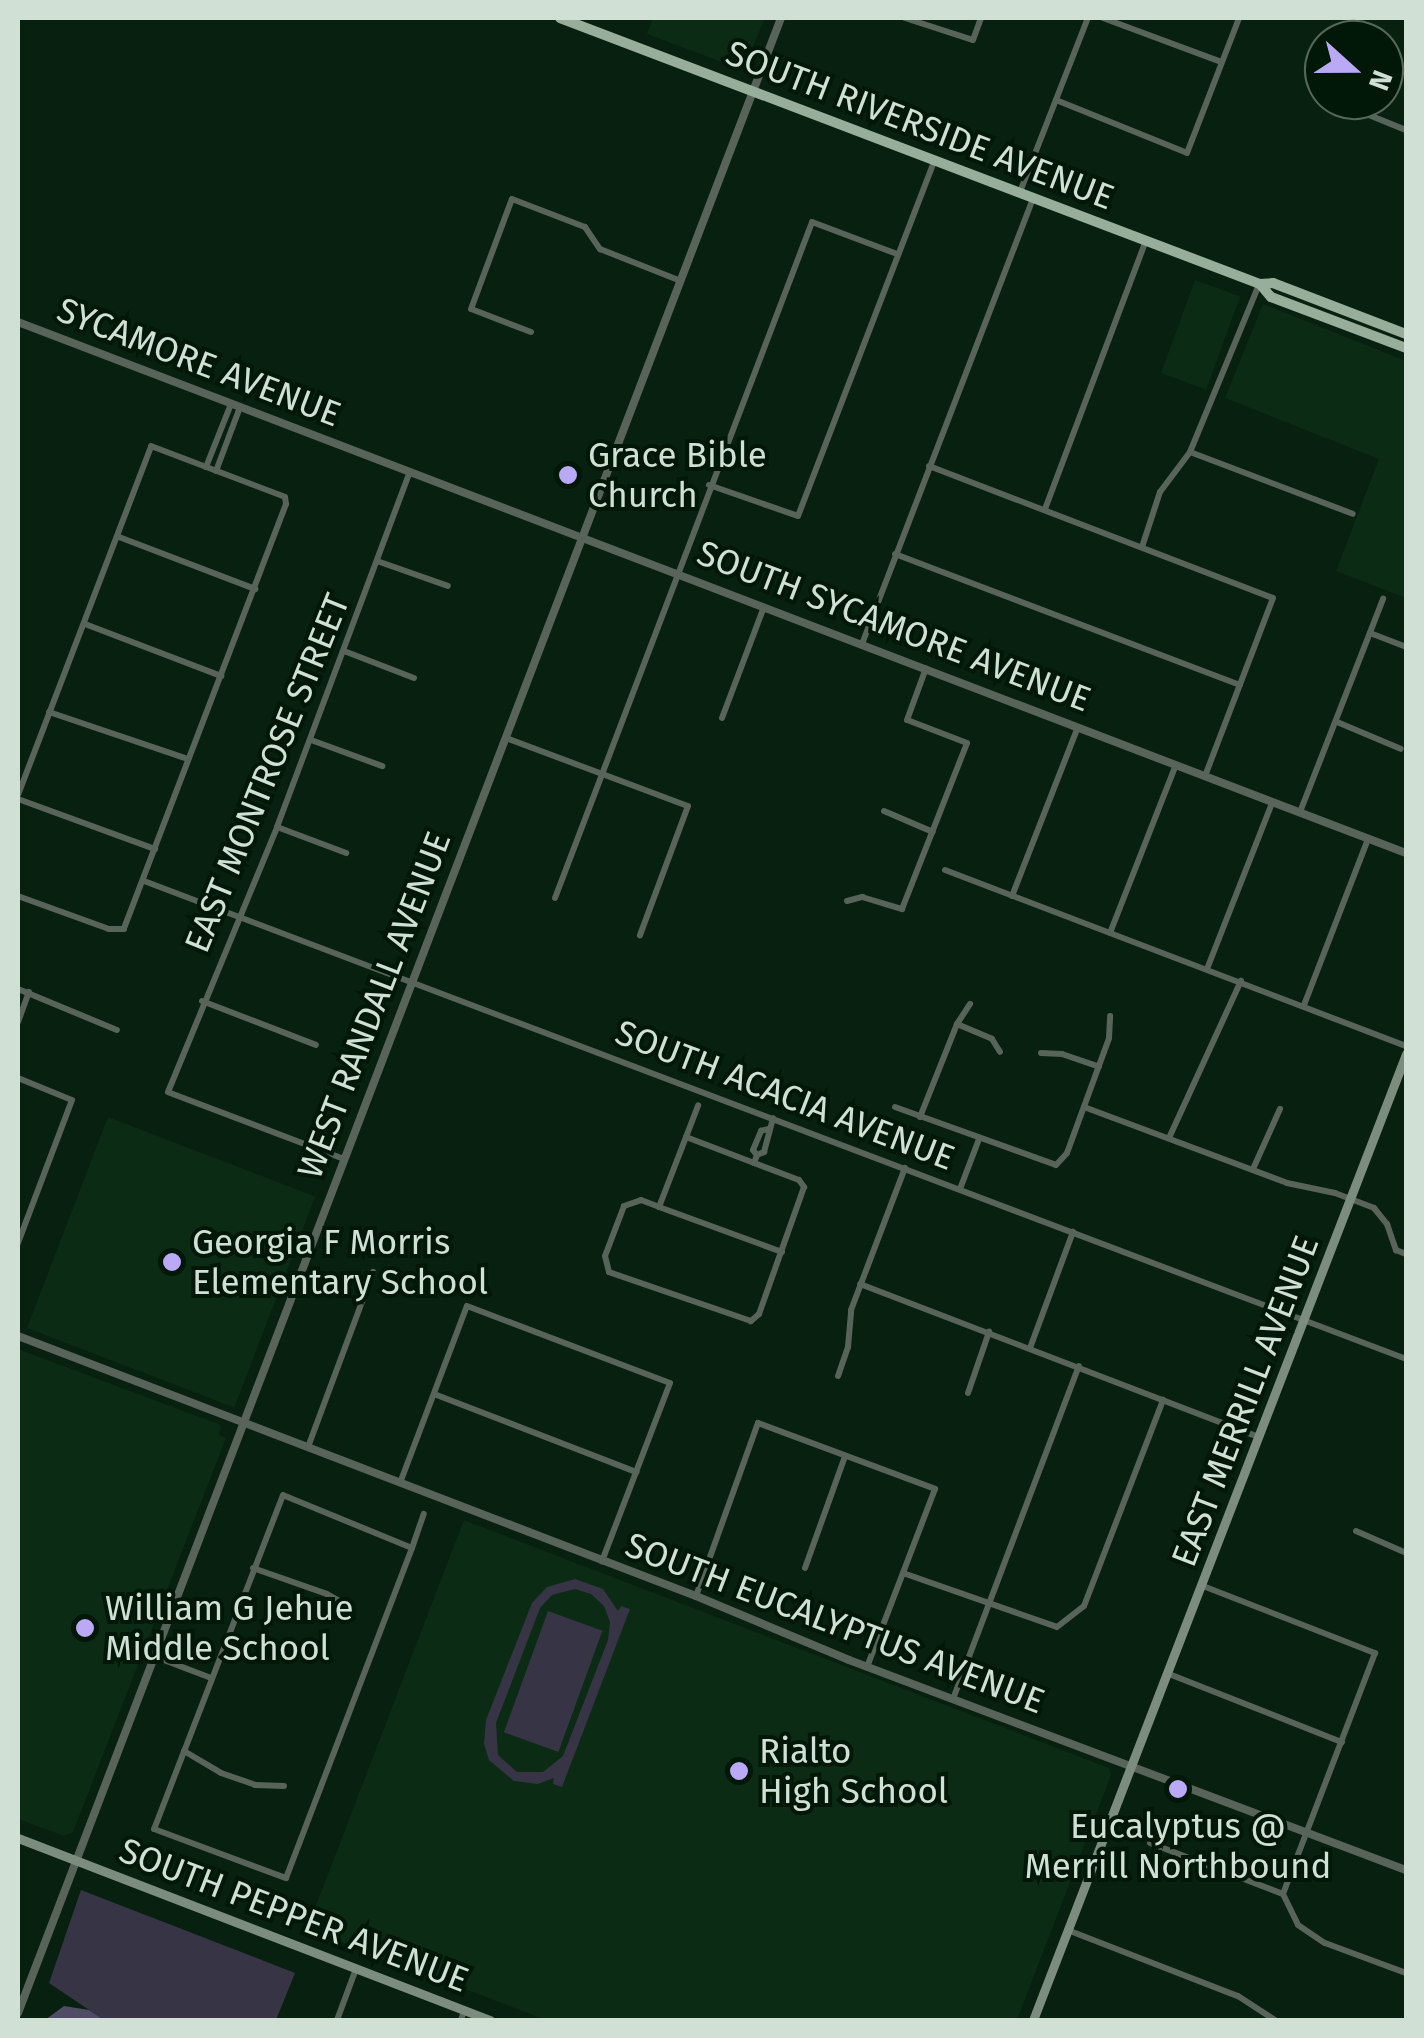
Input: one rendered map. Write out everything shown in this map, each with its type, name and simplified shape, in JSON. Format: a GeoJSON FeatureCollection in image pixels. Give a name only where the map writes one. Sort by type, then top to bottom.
{"type":"FeatureCollection","features":[{"type":"Feature","properties":{"kind":"main road","name":"SOUTH RIVERSIDE AVENUE"},"geometry":{"type":"LineString","coordinates":[[560,18],[1260,284],[1271,297],[1406,348]]}},
{"type":"Feature","properties":{"kind":"main road","name":"SOUTH RIVERSIDE AVENUE"},"geometry":{"type":"LineString","coordinates":[[1260,284],[1273,282],[1406,334]]}},
{"type":"Feature","properties":{"kind":"main road","name":"EAST MERRILL AVENUE"},"geometry":{"type":"LineString","coordinates":[[1033,2020],[1406,1054]]}},
{"type":"Feature","properties":{"kind":"main road","name":"SOUTH PEPPER AVENUE"},"geometry":{"type":"LineString","coordinates":[[18,1838],[357,1968],[463,2016],[490,2020]]}},
{"type":"Feature","properties":{"kind":"street","name":"WEST RANDALL AVENUE"},"geometry":{"type":"LineString","coordinates":[[18,2013],[782,18]]}},
{"type":"Feature","properties":{"kind":"street"},"geometry":{"type":"LineString","coordinates":[[906,18],[973,40],[982,18]]}},
{"type":"Feature","properties":{"kind":"street"},"geometry":{"type":"LineString","coordinates":[[1020,192],[1088,18]]}},
{"type":"Feature","properties":{"kind":"street"},"geometry":{"type":"LineString","coordinates":[[1103,18],[1221,62]]}},
{"type":"Feature","properties":{"kind":"street"},"geometry":{"type":"LineString","coordinates":[[1056,100],[1187,152],[1239,18]]}},
{"type":"Feature","properties":{"kind":"street"},"geometry":{"type":"LineString","coordinates":[[1381,120],[1406,130]]}},
{"type":"Feature","properties":{"kind":"street"},"geometry":{"type":"LineString","coordinates":[[709,485],[798,516],[934,160]]}},
{"type":"Feature","properties":{"kind":"street"},"geometry":{"type":"LineString","coordinates":[[862,644],[1034,197]]}},
{"type":"Feature","properties":{"kind":"street"},"geometry":{"type":"LineString","coordinates":[[532,332],[472,309],[512,200],[585,228],[600,249],[625,261],[682,281]]}},
{"type":"Feature","properties":{"kind":"street"},"geometry":{"type":"LineString","coordinates":[[555,898],[812,222],[897,254]]}},
{"type":"Feature","properties":{"kind":"street"},"geometry":{"type":"LineString","coordinates":[[1045,509],[1146,240]]}},
{"type":"Feature","properties":{"kind":"street"},"geometry":{"type":"LineString","coordinates":[[1142,547],[1160,492],[1190,452],[1260,284]]}},
{"type":"Feature","properties":{"kind":"street","name":"SYCAMORE AVENUE"},"geometry":{"type":"LineString","coordinates":[[18,322],[362,453]]}},
{"type":"Feature","properties":{"kind":"street"},"geometry":{"type":"LineString","coordinates":[[206,467],[236,405]]}},
{"type":"Feature","properties":{"kind":"street"},"geometry":{"type":"LineString","coordinates":[[216,470],[236,405]]}},
{"type":"Feature","properties":{"kind":"street"},"geometry":{"type":"LineString","coordinates":[[18,896],[109,929],[124,929],[144,880],[286,504],[285,496],[152,446],[18,797],[155,850]]}},
{"type":"Feature","properties":{"kind":"street"},"geometry":{"type":"LineString","coordinates":[[1190,452],[1354,514]]}},
{"type":"Feature","properties":{"kind":"street","name":"SOUTH SYCAMORE AVENUE"},"geometry":{"type":"LineString","coordinates":[[362,453],[1406,853]]}},
{"type":"Feature","properties":{"kind":"street"},"geometry":{"type":"LineString","coordinates":[[929,466],[1274,598],[1204,776]]}},
{"type":"Feature","properties":{"kind":"street","name":"EAST MONTROSE STREET"},"geometry":{"type":"LineString","coordinates":[[344,1159],[168,1092],[202,1002],[242,917],[410,472]]}},
{"type":"Feature","properties":{"kind":"street"},"geometry":{"type":"LineString","coordinates":[[119,537],[254,589]]}},
{"type":"Feature","properties":{"kind":"street"},"geometry":{"type":"LineString","coordinates":[[895,554],[1240,685]]}},
{"type":"Feature","properties":{"kind":"street"},"geometry":{"type":"LineString","coordinates":[[377,561],[448,586]]}},
{"type":"Feature","properties":{"kind":"street"},"geometry":{"type":"LineString","coordinates":[[1300,813],[1383,599]]}},
{"type":"Feature","properties":{"kind":"street"},"geometry":{"type":"LineString","coordinates":[[722,718],[764,607]]}},
{"type":"Feature","properties":{"kind":"street"},"geometry":{"type":"LineString","coordinates":[[84,624],[221,676]]}},
{"type":"Feature","properties":{"kind":"street"},"geometry":{"type":"LineString","coordinates":[[1370,633],[1406,646]]}},
{"type":"Feature","properties":{"kind":"street"},"geometry":{"type":"LineString","coordinates":[[344,651],[414,678]]}},
{"type":"Feature","properties":{"kind":"street"},"geometry":{"type":"LineString","coordinates":[[847,901],[862,898],[902,910],[967,743],[906,720],[926,668]]}},
{"type":"Feature","properties":{"kind":"street"},"geometry":{"type":"LineString","coordinates":[[49,712],[188,759]]}},
{"type":"Feature","properties":{"kind":"street"},"geometry":{"type":"LineString","coordinates":[[1337,722],[1401,749]]}},
{"type":"Feature","properties":{"kind":"street"},"geometry":{"type":"LineString","coordinates":[[1012,896],[1078,726]]}},
{"type":"Feature","properties":{"kind":"street"},"geometry":{"type":"LineString","coordinates":[[506,738],[688,806],[640,934]]}},
{"type":"Feature","properties":{"kind":"street"},"geometry":{"type":"LineString","coordinates":[[311,740],[382,766]]}},
{"type":"Feature","properties":{"kind":"street"},"geometry":{"type":"LineString","coordinates":[[1110,933],[1176,765]]}},
{"type":"Feature","properties":{"kind":"street"},"geometry":{"type":"LineString","coordinates":[[1207,969],[1272,803]]}},
{"type":"Feature","properties":{"kind":"street"},"geometry":{"type":"LineString","coordinates":[[884,811],[933,832]]}},
{"type":"Feature","properties":{"kind":"street"},"geometry":{"type":"LineString","coordinates":[[277,827],[346,853]]}},
{"type":"Feature","properties":{"kind":"street"},"geometry":{"type":"LineString","coordinates":[[1304,1005],[1368,839]]}},
{"type":"Feature","properties":{"kind":"street"},"geometry":{"type":"LineString","coordinates":[[945,870],[1406,1046]]}},
{"type":"Feature","properties":{"kind":"street","name":"SOUTH ACACIA AVENUE"},"geometry":{"type":"LineString","coordinates":[[144,880],[1406,1360]]}},
{"type":"Feature","properties":{"kind":"street"},"geometry":{"type":"LineString","coordinates":[[1169,1138],[1241,981]]}},
{"type":"Feature","properties":{"kind":"street"},"geometry":{"type":"LineString","coordinates":[[18,989],[117,1030]]}},
{"type":"Feature","properties":{"kind":"street"},"geometry":{"type":"LineString","coordinates":[[18,1022],[29,992]]}},
{"type":"Feature","properties":{"kind":"street"},"geometry":{"type":"LineString","coordinates":[[202,1002],[316,1044]]}},
{"type":"Feature","properties":{"kind":"street"},"geometry":{"type":"LineString","coordinates":[[920,1117],[957,1024],[970,1004]]}},
{"type":"Feature","properties":{"kind":"street"},"geometry":{"type":"LineString","coordinates":[[895,1107],[1056,1166],[1063,1162],[1099,1067],[1109,1038],[1110,1016]]}},
{"type":"Feature","properties":{"kind":"street"},"geometry":{"type":"LineString","coordinates":[[957,1024],[992,1039],[1000,1052]]}},
{"type":"Feature","properties":{"kind":"street"},"geometry":{"type":"LineString","coordinates":[[1041,1054],[1062,1054],[1099,1067]]}},
{"type":"Feature","properties":{"kind":"street"},"geometry":{"type":"LineString","coordinates":[[18,1078],[72,1100],[18,1243]]}},
{"type":"Feature","properties":{"kind":"street"},"geometry":{"type":"LineString","coordinates":[[659,1207],[698,1104]]}},
{"type":"Feature","properties":{"kind":"street"},"geometry":{"type":"LineString","coordinates":[[1084,1107],[1374,1208],[1387,1224],[1396,1250],[1406,1254]]}},
{"type":"Feature","properties":{"kind":"street"},"geometry":{"type":"LineString","coordinates":[[1254,1169],[1280,1110]]}},
{"type":"Feature","properties":{"kind":"street"},"geometry":{"type":"LineString","coordinates":[[755,1159],[768,1144],[773,1117]]}},
{"type":"Feature","properties":{"kind":"street"},"geometry":{"type":"LineString","coordinates":[[755,1159],[757,1140],[761,1131],[768,1129]]}},
{"type":"Feature","properties":{"kind":"street"},"geometry":{"type":"LineString","coordinates":[[686,1137],[755,1159],[799,1180],[804,1187],[782,1252],[758,1314],[751,1321],[609,1272],[604,1256],[624,1206],[640,1200],[782,1252]]}},
{"type":"Feature","properties":{"kind":"street"},"geometry":{"type":"LineString","coordinates":[[960,1188],[978,1139]]}},
{"type":"Feature","properties":{"kind":"street"},"geometry":{"type":"LineString","coordinates":[[757,1140],[768,1144]]}},
{"type":"Feature","properties":{"kind":"street"},"geometry":{"type":"LineString","coordinates":[[838,1376],[860,1284],[905,1168]]}},
{"type":"Feature","properties":{"kind":"street"},"geometry":{"type":"LineString","coordinates":[[1030,1348],[1073,1232]]}},
{"type":"Feature","properties":{"kind":"street"},"geometry":{"type":"LineString","coordinates":[[308,1447],[372,1272]]}},
{"type":"Feature","properties":{"kind":"street"},"geometry":{"type":"LineString","coordinates":[[860,1284],[1259,1437]]}},
{"type":"Feature","properties":{"kind":"street"},"geometry":{"type":"LineString","coordinates":[[400,1483],[467,1306],[670,1383],[602,1561]]}},
{"type":"Feature","properties":{"kind":"street"},"geometry":{"type":"LineString","coordinates":[[968,1393],[990,1332]]}},
{"type":"Feature","properties":{"kind":"street","name":"SOUTH EUCALYPTUS AVENUE"},"geometry":{"type":"LineString","coordinates":[[18,1336],[696,1596],[867,1667],[1406,1870]]}},
{"type":"Feature","properties":{"kind":"street"},"geometry":{"type":"LineString","coordinates":[[953,1698],[1078,1366]]}},
{"type":"Feature","properties":{"kind":"street"},"geometry":{"type":"LineString","coordinates":[[434,1394],[636,1472]]}},
{"type":"Feature","properties":{"kind":"street"},"geometry":{"type":"LineString","coordinates":[[903,1573],[1056,1628],[1084,1606],[1163,1400]]}},
{"type":"Feature","properties":{"kind":"street"},"geometry":{"type":"LineString","coordinates":[[696,1596],[758,1423],[935,1489],[867,1667]]}},
{"type":"Feature","properties":{"kind":"street"},"geometry":{"type":"LineString","coordinates":[[805,1568],[845,1456]]}},
{"type":"Feature","properties":{"kind":"street"},"geometry":{"type":"LineString","coordinates":[[412,1548],[282,1495],[154,1829],[286,1878],[412,1548],[424,1514]]}},
{"type":"Feature","properties":{"kind":"street"},"geometry":{"type":"LineString","coordinates":[[1356,1532],[1406,1553]]}},
{"type":"Feature","properties":{"kind":"street"},"geometry":{"type":"LineString","coordinates":[[253,1568],[327,1594],[350,1607]]}},
{"type":"Feature","properties":{"kind":"street"},"geometry":{"type":"LineString","coordinates":[[1203,1586],[1375,1653],[1283,1894]]}},
{"type":"Feature","properties":{"kind":"street"},"geometry":{"type":"LineString","coordinates":[[156,1657],[211,1678]]}},
{"type":"Feature","properties":{"kind":"street"},"geometry":{"type":"LineString","coordinates":[[1169,1674],[1342,1742]]}},
{"type":"Feature","properties":{"kind":"street"},"geometry":{"type":"LineString","coordinates":[[184,1751],[221,1773],[256,1784],[284,1786]]}},
{"type":"Feature","properties":{"kind":"street"},"geometry":{"type":"LineString","coordinates":[[1150,1843],[1283,1894],[1298,1925],[1326,1943],[1406,1973]]}},
{"type":"Feature","properties":{"kind":"street"},"geometry":{"type":"LineString","coordinates":[[1070,1930],[1238,1996],[1275,2020]]}},
{"type":"Feature","properties":{"kind":"street"},"geometry":{"type":"LineString","coordinates":[[337,2020],[357,1968]]}},
{"type":"Feature","properties":{"kind":"shaded area"},"geometry":{"type":"Polygon","coordinates":[[[653,18],[765,18],[743,70],[647,34],[653,18]]]}},
{"type":"Feature","properties":{"kind":"shaded area"},"geometry":{"type":"Polygon","coordinates":[[[1195,280],[1240,296],[1206,389],[1161,373],[1195,280]]]}},
{"type":"Feature","properties":{"kind":"shaded area"},"geometry":{"type":"Polygon","coordinates":[[[1263,304],[1406,361],[1406,598],[1336,571],[1379,459],[1225,398],[1263,304]]]}},
{"type":"Feature","properties":{"kind":"shaded area","name":"Georgia F Morris Elementary School"},"geometry":{"type":"Polygon","coordinates":[[[108,1117],[315,1197],[234,1408],[27,1328],[108,1117]]]}},
{"type":"Feature","properties":{"kind":"shaded area","name":"William G Jehue Middle School"},"geometry":{"type":"Polygon","coordinates":[[[18,1349],[221,1425],[219,1435],[226,1438],[73,1832],[64,1836],[18,1819],[18,1349]]]}},
{"type":"Feature","properties":{"kind":"shaded area","name":"Rialto High School"},"geometry":{"type":"Polygon","coordinates":[[[464,1520],[1109,1768],[1111,1775],[1017,2020],[546,2020],[307,1929],[464,1520]]]}},
{"type":"Feature","properties":{"kind":"shaded area"},"geometry":{"type":"Polygon","coordinates":[[[575,1579],[603,1589],[618,1611],[621,1606],[630,1609],[562,1787],[553,1784],[554,1778],[538,1784],[514,1781],[489,1760],[484,1744],[486,1720],[532,1603],[547,1587],[575,1579]],[[575,1589],[552,1595],[540,1608],[496,1723],[498,1755],[517,1772],[543,1772],[563,1756],[608,1640],[610,1622],[604,1606],[591,1594],[575,1589]]]}},
{"type":"Feature","properties":{"kind":"shaded area"},"geometry":{"type":"Polygon","coordinates":[[[548,1611],[603,1631],[558,1752],[504,1732],[548,1611]]]}},
{"type":"Feature","properties":{"kind":"shaded area"},"geometry":{"type":"Polygon","coordinates":[[[81,1890],[295,1973],[276,2020],[104,2020],[49,1983],[81,1890]]]}},
{"type":"Feature","properties":{"kind":"shaded area"},"geometry":{"type":"Polygon","coordinates":[[[64,2006],[89,2010],[104,2020],[45,2020],[64,2006]]]}},
{"type":"Feature","properties":{"kind":"place","name":"Grace Bible Church"},"geometry":{"type":"Point","coordinates":[568,475]}},
{"type":"Feature","properties":{"kind":"place","name":"Georgia F Morris Elementary School"},"geometry":{"type":"Point","coordinates":[172,1262]}},
{"type":"Feature","properties":{"kind":"place","name":"William G Jehue Middle School"},"geometry":{"type":"Point","coordinates":[85,1628]}},
{"type":"Feature","properties":{"kind":"place","name":"Rialto High School"},"geometry":{"type":"Point","coordinates":[739,1771]}},
{"type":"Feature","properties":{"kind":"place","name":"Eucalyptus @ Merrill Northbound"},"geometry":{"type":"Point","coordinates":[1178,1789]}}]}
